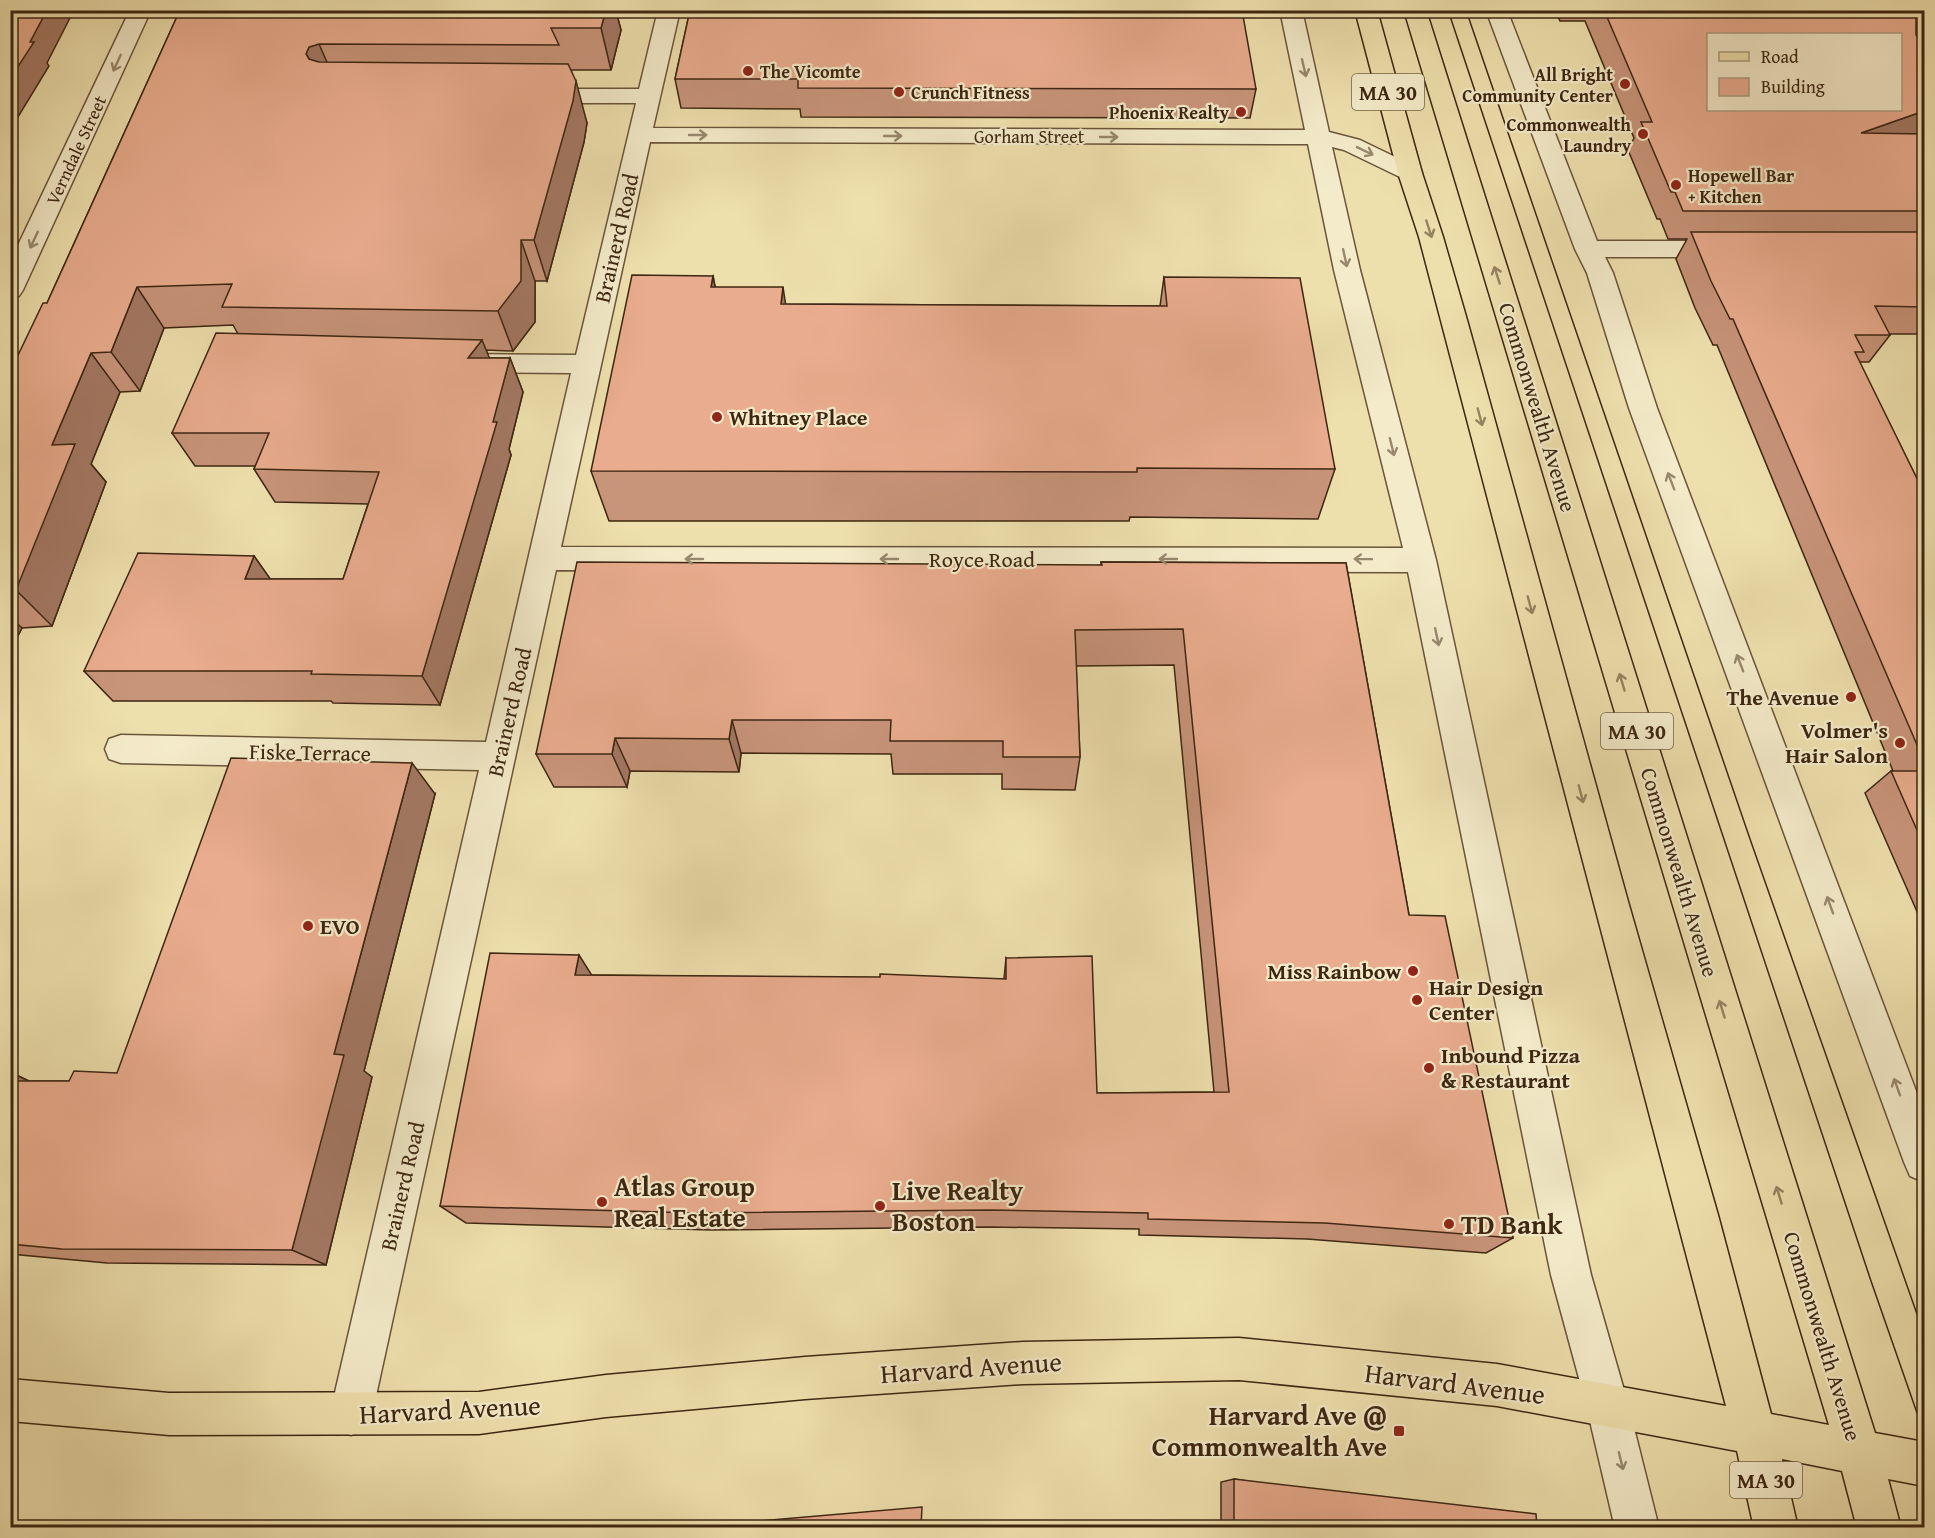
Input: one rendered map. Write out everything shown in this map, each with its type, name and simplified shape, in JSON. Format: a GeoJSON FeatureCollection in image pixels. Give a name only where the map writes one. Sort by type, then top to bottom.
{"type":"FeatureCollection","features":[{"type":"Feature","properties":{"kind":"main road","name":"MA 30"},"geometry":{"type":"LineString","coordinates":[[1366,10],[1410,173],[1437,256],[1755,1432],[1776,1527]]}},
{"type":"Feature","properties":{"kind":"main road","name":"Commonwealth Avenue"},"geometry":{"type":"LineString","coordinates":[[1415,10],[1859,1452],[1879,1527]]}},
{"type":"Feature","properties":{"kind":"main road","name":"Harvard Avenue"},"geometry":{"type":"LineString","coordinates":[[10,1400],[169,1414],[479,1413],[606,1396],[805,1378],[1114,1359],[1239,1359],[1497,1385],[1924,1464]]}},
{"type":"Feature","properties":{"kind":"street","name":"Verndale Street"},"geometry":{"type":"LineString","coordinates":[[10,290],[141,10]]}},
{"type":"Feature","properties":{"kind":"street","name":"Brainerd Road"},"geometry":{"type":"LineString","coordinates":[[351,1414],[543,558],[669,10]]}},
{"type":"Feature","properties":{"kind":"street"},"geometry":{"type":"LineString","coordinates":[[1291,10],[1347,270],[1421,560],[1571,1275],[1607,1404],[1637,1527]]}},
{"type":"Feature","properties":{"kind":"street"},"geometry":{"type":"LineString","coordinates":[[1496,10],[1599,273],[1643,408],[1748,684],[1924,1162]]}},
{"type":"Feature","properties":{"kind":"street"},"geometry":{"type":"LineString","coordinates":[[515,96],[648,96]]}},
{"type":"Feature","properties":{"kind":"street","name":"Gorham Street"},"geometry":{"type":"LineString","coordinates":[[639,135],[1320,137],[1352,145],[1410,173]]}},
{"type":"Feature","properties":{"kind":"street"},"geometry":{"type":"LineString","coordinates":[[1588,249],[1752,249]]}},
{"type":"Feature","properties":{"kind":"street"},"geometry":{"type":"LineString","coordinates":[[442,362],[588,364]]}},
{"type":"Feature","properties":{"kind":"street","name":"Royce Road"},"geometry":{"type":"LineString","coordinates":[[543,558],[1421,560]]}},
{"type":"Feature","properties":{"kind":"street","name":"Fiske Terrace"},"geometry":{"type":"LineString","coordinates":[[120,748],[499,756]]}},
{"type":"Feature","properties":{"kind":"building"},"geometry":{"type":"Polygon","coordinates":[[[10,10],[47,10],[30,42],[34,42],[10,79],[10,10]]]}},
{"type":"Feature","properties":{"kind":"building"},"geometry":{"type":"Polygon","coordinates":[[[180,10],[606,10],[601,28],[551,28],[559,45],[319,44],[309,47],[306,54],[309,59],[319,62],[568,64],[576,81],[573,101],[534,240],[521,240],[521,281],[498,311],[222,307],[232,284],[137,287],[111,352],[91,353],[52,445],[75,444],[16,590],[10,591],[10,372],[43,303],[47,303],[180,10]]]}},
{"type":"Feature","properties":{"kind":"building"},"geometry":{"type":"Polygon","coordinates":[[[690,10],[1242,10],[1256,89],[798,88],[798,79],[675,79],[690,10]]]}},
{"type":"Feature","properties":{"kind":"building"},"geometry":{"type":"Polygon","coordinates":[[[1604,10],[1924,10],[1924,14],[1916,13],[1916,35],[1924,44],[1924,111],[1861,133],[1924,134],[1924,211],[1683,211],[1675,192],[1671,192],[1641,122],[1652,122],[1604,10]]]}},
{"type":"Feature","properties":{"kind":"building"},"geometry":{"type":"Polygon","coordinates":[[[1691,232],[1924,232],[1924,307],[1875,306],[1890,335],[1855,335],[1864,352],[1855,352],[1924,493],[1924,761],[1733,319],[1730,319],[1711,281],[1691,232]]]}},
{"type":"Feature","properties":{"kind":"building"},"geometry":{"type":"Polygon","coordinates":[[[632,275],[713,276],[711,287],[783,287],[781,304],[1167,306],[1164,277],[1300,278],[1335,469],[1137,468],[1137,472],[591,471],[632,275]]]}},
{"type":"Feature","properties":{"kind":"building"},"geometry":{"type":"Polygon","coordinates":[[[216,333],[482,340],[468,358],[510,358],[493,422],[497,422],[422,676],[311,674],[312,671],[84,671],[138,553],[254,556],[245,579],[343,579],[379,472],[254,469],[269,433],[172,433],[216,333]]]}},
{"type":"Feature","properties":{"kind":"building"},"geometry":{"type":"Polygon","coordinates":[[[577,562],[1102,565],[1101,562],[1346,563],[1409,915],[1445,916],[1513,1238],[1325,1223],[1148,1219],[1148,1213],[990,1210],[698,1213],[440,1206],[490,953],[579,955],[575,975],[880,977],[880,974],[1006,979],[1006,958],[1092,956],[1097,1093],[1229,1092],[1183,629],[1075,630],[1080,757],[1003,757],[1003,741],[890,741],[891,720],[732,720],[729,739],[615,738],[612,754],[536,754],[577,562]]]}},
{"type":"Feature","properties":{"kind":"building"},"geometry":{"type":"Polygon","coordinates":[[[231,758],[412,763],[334,1054],[344,1055],[292,1250],[62,1249],[10,1244],[10,1078],[12,1081],[69,1081],[74,1071],[117,1073],[231,758]]]}},
{"type":"Feature","properties":{"kind":"building"},"geometry":{"type":"Polygon","coordinates":[[[1891,771],[1924,771],[1924,846],[1891,771]]]}},
{"type":"Feature","properties":{"kind":"building"},"geometry":{"type":"Polygon","coordinates":[[[1234,1479],[1536,1514],[1537,1527],[1234,1527],[1234,1479]]]}},
{"type":"Feature","properties":{"kind":"building"},"geometry":{"type":"Polygon","coordinates":[[[922,1507],[921,1527],[690,1527],[922,1507]]]}},
{"type":"Feature","properties":{"kind":"tram line"},"geometry":{"type":"LineString","coordinates":[[1448,10],[1871,1281],[1924,1433]]}},
{"type":"Feature","properties":{"kind":"tram line"},"geometry":{"type":"LineString","coordinates":[[1466,10],[1750,839],[1924,1334]]}},
{"type":"Feature","properties":{"kind":"place","name":"The Vicomte"},"geometry":{"type":"Point","coordinates":[748,71]}},
{"type":"Feature","properties":{"kind":"place","name":"All Bright Community Center"},"geometry":{"type":"Point","coordinates":[1625,84]}},
{"type":"Feature","properties":{"kind":"place","name":"Crunch Fitness"},"geometry":{"type":"Point","coordinates":[899,92]}},
{"type":"Feature","properties":{"kind":"place","name":"Phoenix Realty"},"geometry":{"type":"Point","coordinates":[1241,112]}},
{"type":"Feature","properties":{"kind":"place","name":"Commonwealth Laundry"},"geometry":{"type":"Point","coordinates":[1643,134]}},
{"type":"Feature","properties":{"kind":"place","name":"Hopewell Bar + Kitchen"},"geometry":{"type":"Point","coordinates":[1676,185]}},
{"type":"Feature","properties":{"kind":"place","name":"Whitney Place"},"geometry":{"type":"Point","coordinates":[717,417]}},
{"type":"Feature","properties":{"kind":"place","name":"The Avenue"},"geometry":{"type":"Point","coordinates":[1851,697]}},
{"type":"Feature","properties":{"kind":"place","name":"Volmer's Hair Salon"},"geometry":{"type":"Point","coordinates":[1900,743]}},
{"type":"Feature","properties":{"kind":"place","name":"EVO"},"geometry":{"type":"Point","coordinates":[308,926]}},
{"type":"Feature","properties":{"kind":"place","name":"Miss Rainbow"},"geometry":{"type":"Point","coordinates":[1413,971]}},
{"type":"Feature","properties":{"kind":"place","name":"Hair Design Center"},"geometry":{"type":"Point","coordinates":[1417,1000]}},
{"type":"Feature","properties":{"kind":"place","name":"Inbound Pizza & Restaurant"},"geometry":{"type":"Point","coordinates":[1429,1068]}},
{"type":"Feature","properties":{"kind":"place","name":"Atlas Group Real Estate"},"geometry":{"type":"Point","coordinates":[602,1202]}},
{"type":"Feature","properties":{"kind":"place","name":"Live Realty Boston"},"geometry":{"type":"Point","coordinates":[880,1206]}},
{"type":"Feature","properties":{"kind":"place","name":"TD Bank"},"geometry":{"type":"Point","coordinates":[1449,1224]}},
{"type":"Feature","properties":{"kind":"place","name":"Harvard Ave @ Commonwealth Ave"},"geometry":{"type":"Point","coordinates":[1399,1431]}}]}
